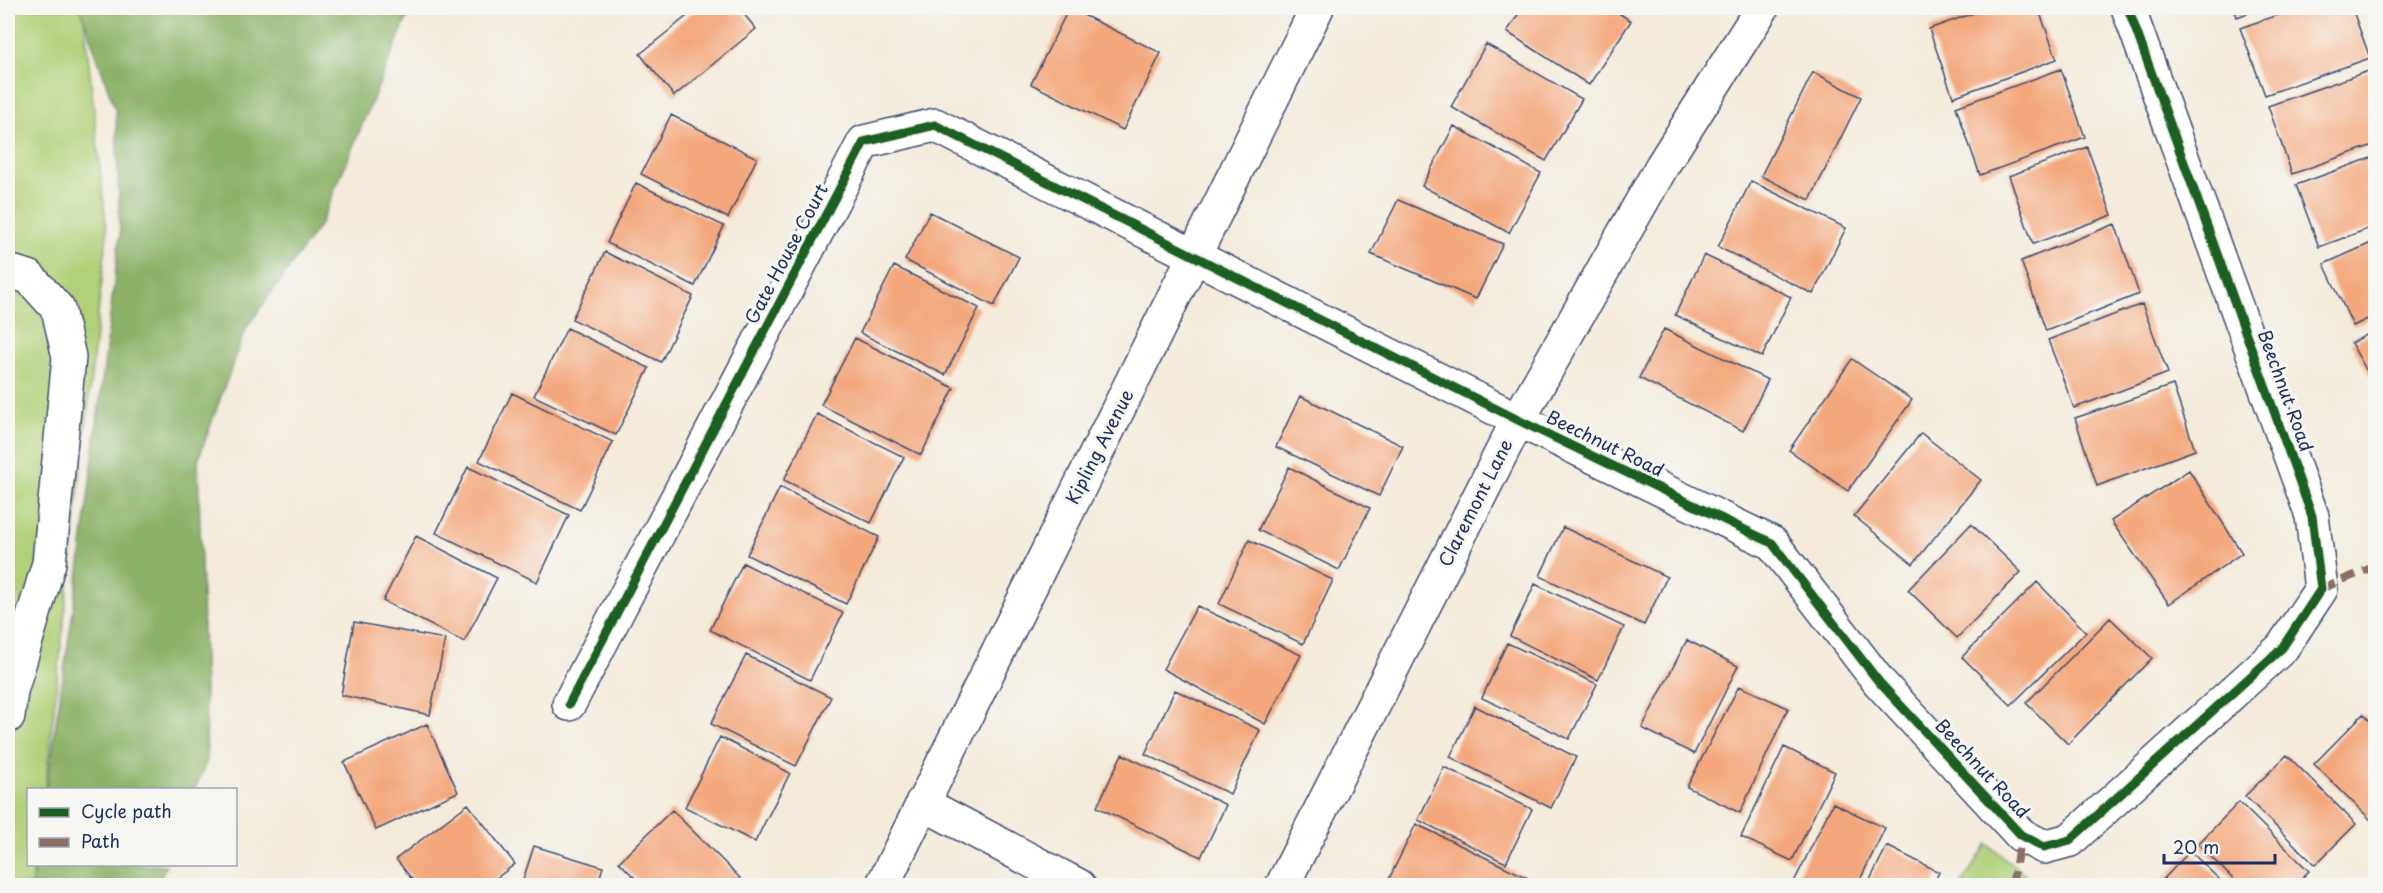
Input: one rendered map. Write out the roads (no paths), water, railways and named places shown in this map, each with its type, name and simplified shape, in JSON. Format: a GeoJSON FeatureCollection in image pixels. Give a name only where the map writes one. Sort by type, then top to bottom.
{"type":"FeatureCollection","features":[{"type":"Feature","properties":{"kind":"street","name":"Kipling Avenue"},"geometry":{"type":"LineString","coordinates":[[882,885],[1317,8]]}},
{"type":"Feature","properties":{"kind":"street","name":"Claremont Lane"},"geometry":{"type":"LineString","coordinates":[[1282,885],[1518,420],[1662,166],[1762,8]]}},
{"type":"Feature","properties":{"kind":"street","name":"Beechnut Road"},"geometry":{"type":"LineString","coordinates":[[1194,257],[1518,420],[1773,543],[1879,682],[2021,835],[2044,847],[2070,840],[2282,648],[2321,590],[2312,516],[2128,8]]}},
{"type":"Feature","properties":{"kind":"street","name":"Gate House Court"},"geometry":{"type":"LineString","coordinates":[[570,704],[864,142],[935,125],[1194,257]]}},
{"type":"Feature","properties":{"kind":"street"},"geometry":{"type":"LineString","coordinates":[[8,271],[29,277],[58,309],[69,357],[49,563],[11,691],[8,716]]}},
{"type":"Feature","properties":{"kind":"street"},"geometry":{"type":"LineString","coordinates":[[922,803],[1079,885]]}}]}
